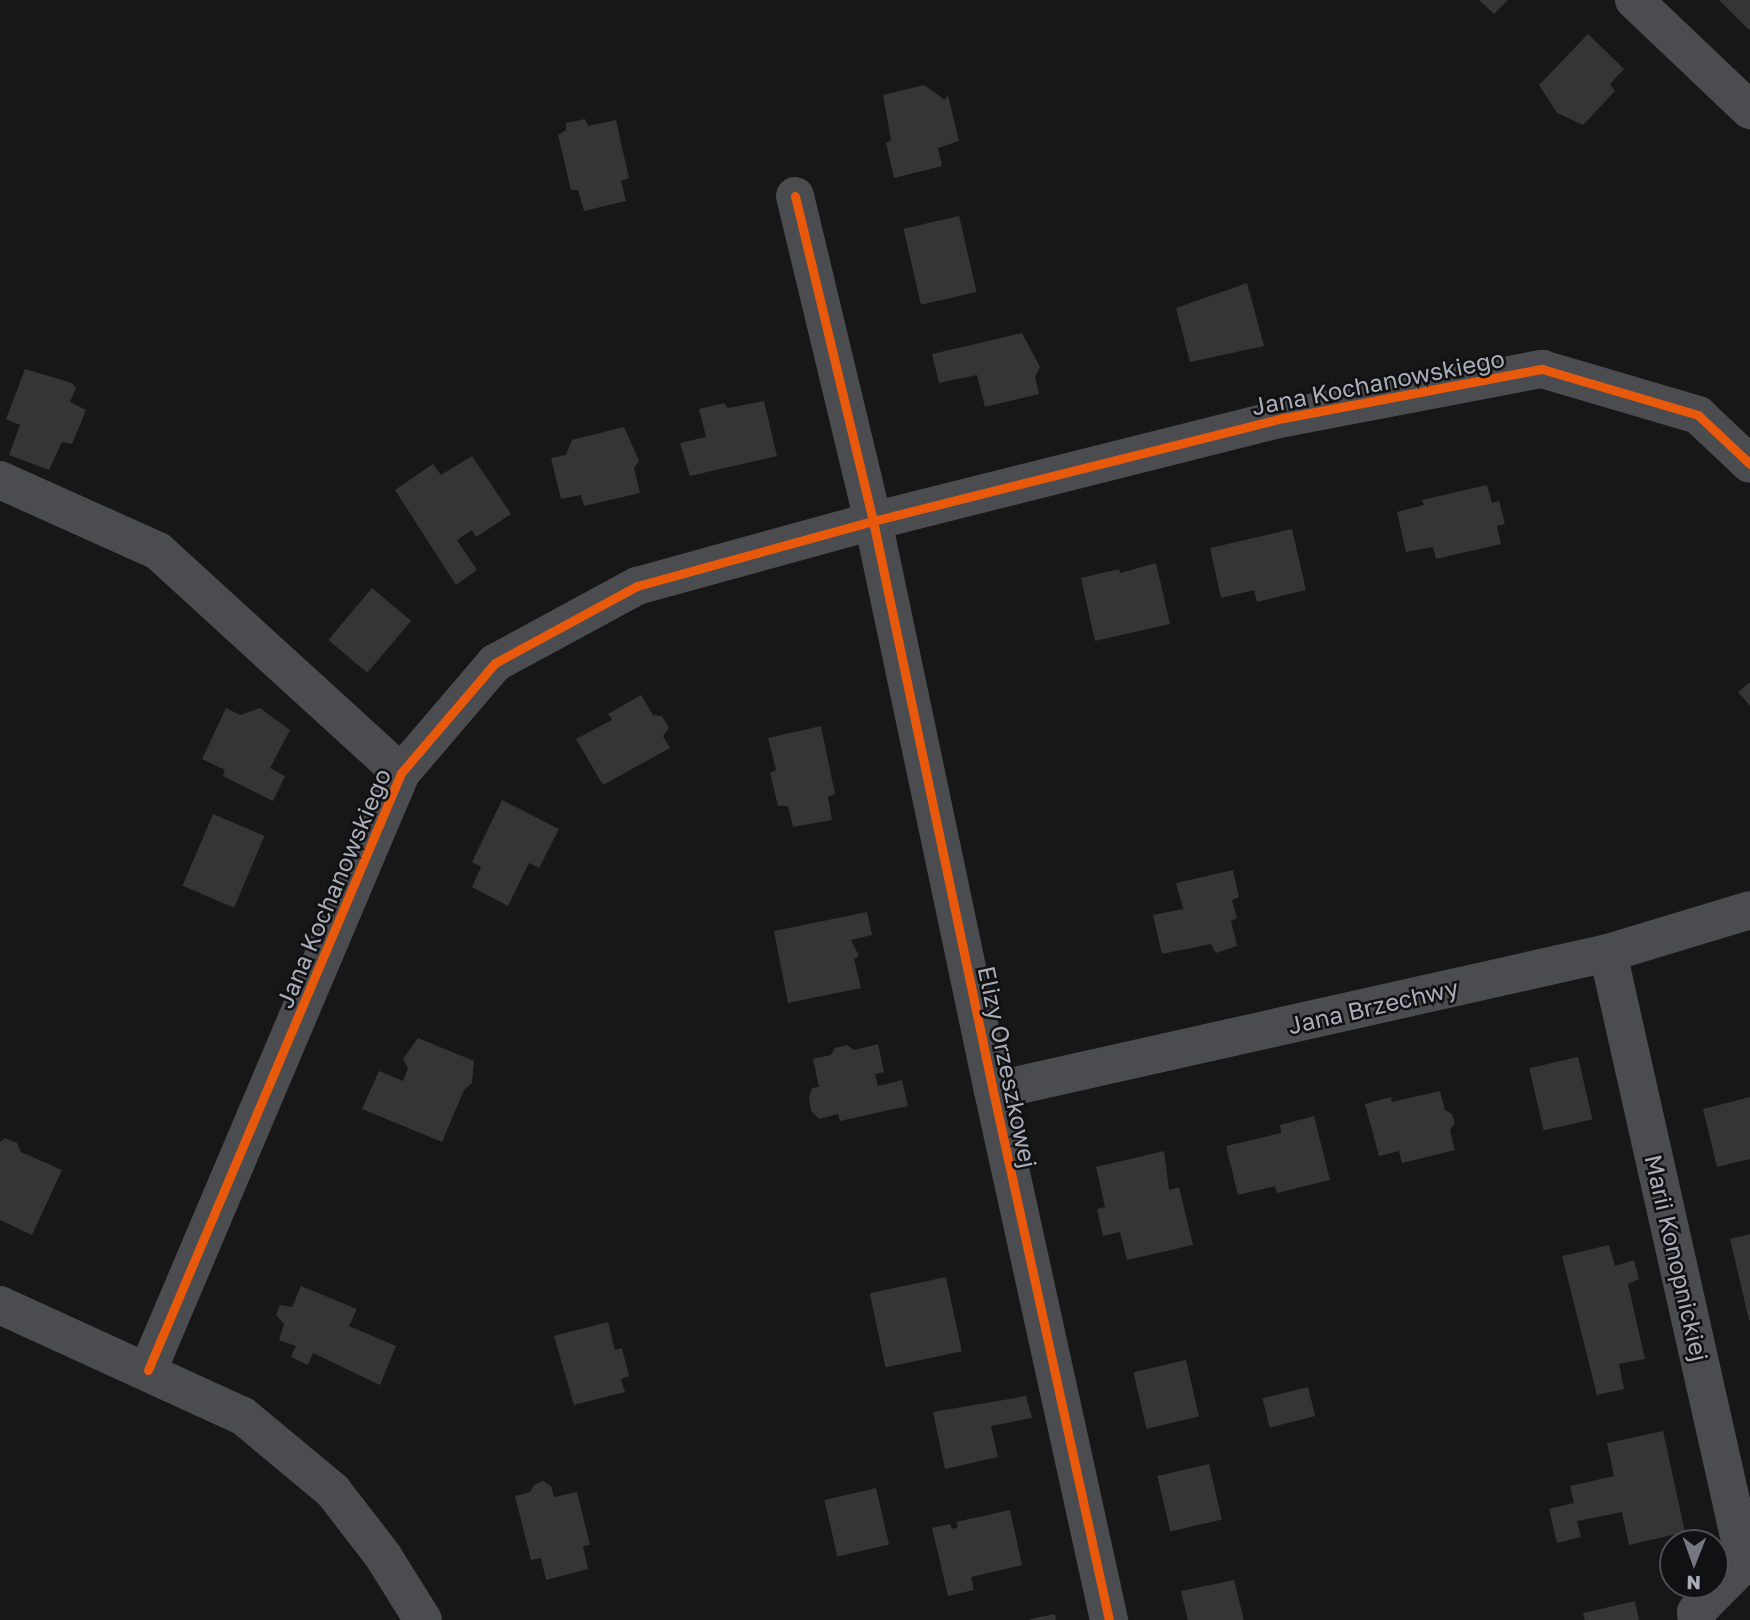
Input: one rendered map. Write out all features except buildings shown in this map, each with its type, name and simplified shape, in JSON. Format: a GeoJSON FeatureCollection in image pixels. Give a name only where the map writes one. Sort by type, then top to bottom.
{"type":"FeatureCollection","features":[{"type":"Feature","properties":{"kind":"street"},"geometry":{"type":"LineString","coordinates":[[1634,0],[1750,110]]}},
{"type":"Feature","properties":{"kind":"street"},"geometry":{"type":"LineString","coordinates":[[795,196],[873,522]]}},
{"type":"Feature","properties":{"kind":"street","name":"Jana Kochanowskiego"},"geometry":{"type":"LineString","coordinates":[[148,1370],[401,773],[495,663],[637,586],[873,522],[1284,418],[1542,369],[1698,415],[1750,464]]}},
{"type":"Feature","properties":{"kind":"street"},"geometry":{"type":"LineString","coordinates":[[0,480],[158,551],[401,773]]}},
{"type":"Feature","properties":{"kind":"street","name":"Elizy Orzeszkowej"},"geometry":{"type":"LineString","coordinates":[[873,522],[993,1091],[1109,1620]]}},
{"type":"Feature","properties":{"kind":"street","name":"Jana Brzechwy"},"geometry":{"type":"LineString","coordinates":[[993,1091],[1608,954],[1750,910]]}},
{"type":"Feature","properties":{"kind":"street","name":"Marii Konopnickiej"},"geometry":{"type":"LineString","coordinates":[[1608,954],[1747,1563],[1696,1612],[1698,1620]]}},
{"type":"Feature","properties":{"kind":"street"},"geometry":{"type":"LineString","coordinates":[[0,1305],[148,1370],[243,1416],[333,1491],[383,1556],[424,1620]]}},
{"type":"Feature","properties":{"kind":"cycle path"},"geometry":{"type":"LineString","coordinates":[[795,196],[873,521],[993,1091],[1109,1620]]}},
{"type":"Feature","properties":{"kind":"cycle path"},"geometry":{"type":"LineString","coordinates":[[148,1370],[401,773],[495,663],[637,586],[873,521],[1284,418],[1542,369],[1698,415],[1750,464]]}}]}
